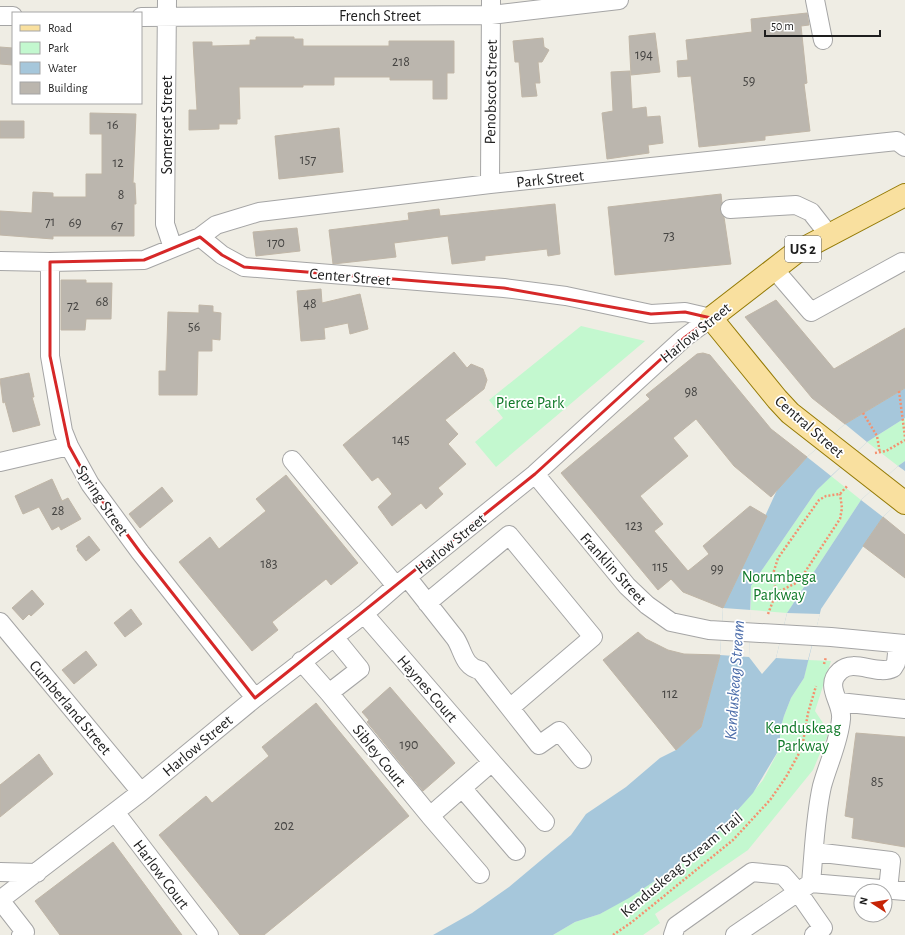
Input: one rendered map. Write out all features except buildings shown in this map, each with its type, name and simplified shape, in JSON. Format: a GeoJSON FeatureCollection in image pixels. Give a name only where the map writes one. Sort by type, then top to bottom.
{"type":"FeatureCollection","features":[{"type":"Feature","properties":{"kind":"main road","name":"Harlow Street"},"geometry":{"type":"LineString","coordinates":[[711,318],[795,253],[905,195]]}},
{"type":"Feature","properties":{"kind":"main road","name":"Central Street"},"geometry":{"type":"LineString","coordinates":[[711,318],[783,407],[903,502]]}},
{"type":"Feature","properties":{"kind":"street","name":"French Street"},"geometry":{"type":"LineString","coordinates":[[142,17],[167,8],[491,7],[619,0]]}},
{"type":"Feature","properties":{"kind":"street"},"geometry":{"type":"LineString","coordinates":[[815,0],[823,40]]}},
{"type":"Feature","properties":{"kind":"street","name":"Penobscot Street"},"geometry":{"type":"LineString","coordinates":[[490,184],[491,7]]}},
{"type":"Feature","properties":{"kind":"street","name":"Somerset Street"},"geometry":{"type":"LineString","coordinates":[[167,8],[165,224],[173,248]]}},
{"type":"Feature","properties":{"kind":"street"},"geometry":{"type":"LineString","coordinates":[[0,16],[12,16]]}},
{"type":"Feature","properties":{"kind":"street","name":"Park Street"},"geometry":{"type":"LineString","coordinates":[[200,237],[216,224],[259,212],[490,184],[897,141],[905,147]]}},
{"type":"Feature","properties":{"kind":"street"},"geometry":{"type":"LineString","coordinates":[[730,209],[796,205],[811,212],[830,235]]}},
{"type":"Feature","properties":{"kind":"street"},"geometry":{"type":"LineString","coordinates":[[0,261],[50,262],[144,260],[200,237]]}},
{"type":"Feature","properties":{"kind":"street","name":"Center Street"},"geometry":{"type":"LineString","coordinates":[[200,237],[222,255],[244,267],[504,288],[566,296],[651,314],[685,312],[711,318]]}},
{"type":"Feature","properties":{"kind":"street","name":"Spring Street"},"geometry":{"type":"LineString","coordinates":[[50,262],[50,356],[63,431],[69,446],[90,484],[140,552],[255,698]]}},
{"type":"Feature","properties":{"kind":"street"},"geometry":{"type":"LineString","coordinates":[[774,269],[811,312],[902,262]]}},
{"type":"Feature","properties":{"kind":"street","name":"Harlow Street"},"geometry":{"type":"LineString","coordinates":[[0,900],[141,792],[255,698],[364,614],[401,582],[535,474],[684,338],[711,318]]}},
{"type":"Feature","properties":{"kind":"street"},"geometry":{"type":"LineString","coordinates":[[0,462],[69,446]]}},
{"type":"Feature","properties":{"kind":"street"},"geometry":{"type":"LineString","coordinates":[[292,460],[401,582],[427,603],[461,646],[468,647],[480,663],[480,670],[539,745],[559,731],[582,759]]}},
{"type":"Feature","properties":{"kind":"street","name":"Franklin Street"},"geometry":{"type":"LineString","coordinates":[[535,474],[627,586],[646,605],[672,622],[700,629],[814,636],[902,644]]}},
{"type":"Feature","properties":{"kind":"street"},"geometry":{"type":"LineString","coordinates":[[427,603],[509,535],[593,637],[510,708]]}},
{"type":"Feature","properties":{"kind":"street","name":"Haynes Court"},"geometry":{"type":"LineString","coordinates":[[364,614],[545,822]]}},
{"type":"Feature","properties":{"kind":"street","name":"Cumberland Street"},"geometry":{"type":"LineString","coordinates":[[0,622],[141,792]]}},
{"type":"Feature","properties":{"kind":"street"},"geometry":{"type":"LineString","coordinates":[[330,693],[360,669],[334,637]]}},
{"type":"Feature","properties":{"kind":"street"},"geometry":{"type":"LineString","coordinates":[[735,935],[804,887],[814,852],[822,787],[841,720],[839,702],[833,689],[836,677],[840,671],[850,667],[887,670],[893,668],[902,644]]}},
{"type":"Feature","properties":{"kind":"street","name":"Sibley Court"},"geometry":{"type":"LineString","coordinates":[[302,661],[480,874]]}},
{"type":"Feature","properties":{"kind":"street"},"geometry":{"type":"LineString","coordinates":[[839,702],[905,709]]}},
{"type":"Feature","properties":{"kind":"street"},"geometry":{"type":"LineString","coordinates":[[430,816],[463,789],[492,762]]}},
{"type":"Feature","properties":{"kind":"street"},"geometry":{"type":"LineString","coordinates":[[463,789],[516,851]]}},
{"type":"Feature","properties":{"kind":"street","name":"Harlow Court"},"geometry":{"type":"LineString","coordinates":[[115,812],[208,935]]}},
{"type":"Feature","properties":{"kind":"street"},"geometry":{"type":"LineString","coordinates":[[673,935],[676,926],[752,872],[782,875],[804,887],[896,890],[891,861],[814,852]]}},
{"type":"Feature","properties":{"kind":"street"},"geometry":{"type":"LineString","coordinates":[[0,872],[37,873]]}},
{"type":"Feature","properties":{"kind":"street"},"geometry":{"type":"LineString","coordinates":[[804,887],[823,928],[814,935]]}},
{"type":"Feature","properties":{"kind":"street"},"geometry":{"type":"LineString","coordinates":[[0,900],[24,932],[21,935]]}},
{"type":"Feature","properties":{"kind":"path"},"geometry":{"type":"LineString","coordinates":[[875,453],[880,453],[905,438],[899,391]]}},
{"type":"Feature","properties":{"kind":"path"},"geometry":{"type":"LineString","coordinates":[[863,413],[877,436],[880,453]]}},
{"type":"Feature","properties":{"kind":"path"},"geometry":{"type":"LineString","coordinates":[[768,614],[776,593],[773,574],[778,558],[819,500],[826,496],[840,494],[848,485]]}},
{"type":"Feature","properties":{"kind":"path"},"geometry":{"type":"LineString","coordinates":[[776,593],[796,583],[803,575],[840,519],[842,508],[840,494]]}},
{"type":"Feature","properties":{"kind":"path"},"geometry":{"type":"LineString","coordinates":[[822,670],[826,657]]}},
{"type":"Feature","properties":{"kind":"path","name":"Kenduskeag Stream Trail"},"geometry":{"type":"LineString","coordinates":[[613,935],[733,840],[770,800],[786,777],[802,748],[808,713],[817,683]]}},
{"type":"Feature","properties":{"kind":"highlighted area"},"geometry":{"type":"Polygon","coordinates":[[[200,237],[222,255],[244,267],[504,288],[651,314],[685,312],[711,318],[684,338],[535,474],[255,698],[140,552],[90,484],[69,446],[50,356],[50,262],[144,260],[200,237]]]}},
{"type":"Feature","properties":{"kind":"green space","name":"Pierce Park"},"geometry":{"type":"Polygon","coordinates":[[[581,326],[645,341],[496,467],[475,442],[503,418],[489,400],[581,326]]]}},
{"type":"Feature","properties":{"kind":"green space"},"geometry":{"type":"Polygon","coordinates":[[[905,418],[905,461],[898,466],[867,442],[905,418]]]}},
{"type":"Feature","properties":{"kind":"green space","name":"Norumbega Parkway"},"geometry":{"type":"Polygon","coordinates":[[[831,476],[861,500],[787,613],[751,610],[751,586],[817,490],[831,476]]]}},
{"type":"Feature","properties":{"kind":"green space","name":"Kenduskeag Parkway"},"geometry":{"type":"Polygon","coordinates":[[[808,660],[831,661],[815,711],[829,732],[813,770],[748,850],[655,914],[660,923],[643,935],[553,935],[575,922],[600,914],[667,874],[688,859],[727,823],[763,780],[780,748],[780,730],[784,716],[791,698],[804,678],[808,660]]]}},
{"type":"Feature","properties":{"kind":"water","name":"Kenduskeag Stream"},"geometry":{"type":"Polygon","coordinates":[[[905,388],[905,418],[867,442],[817,490],[751,586],[749,657],[762,674],[776,658],[787,613],[861,500],[905,461],[905,496],[883,517],[821,609],[804,678],[791,698],[784,716],[780,730],[780,748],[753,793],[711,840],[688,859],[629,898],[600,914],[575,922],[553,935],[433,935],[472,913],[509,887],[571,835],[586,814],[626,787],[660,758],[676,750],[701,727],[720,655],[723,608],[777,490],[807,457],[845,424],[905,388]]]}},
{"type":"Feature","properties":{"kind":"pier"},"geometry":{"type":"Polygon","coordinates":[[[845,424],[867,442],[831,476],[807,457],[845,424]]]}},
{"type":"Feature","properties":{"kind":"pier"},"geometry":{"type":"Polygon","coordinates":[[[898,466],[905,471],[905,496],[883,517],[861,500],[898,466]]]}},
{"type":"Feature","properties":{"kind":"pier"},"geometry":{"type":"Polygon","coordinates":[[[723,608],[751,610],[749,657],[720,655],[723,608]]]}},
{"type":"Feature","properties":{"kind":"pier"},"geometry":{"type":"Polygon","coordinates":[[[787,613],[820,614],[808,660],[776,658],[787,613]]]}}]}
